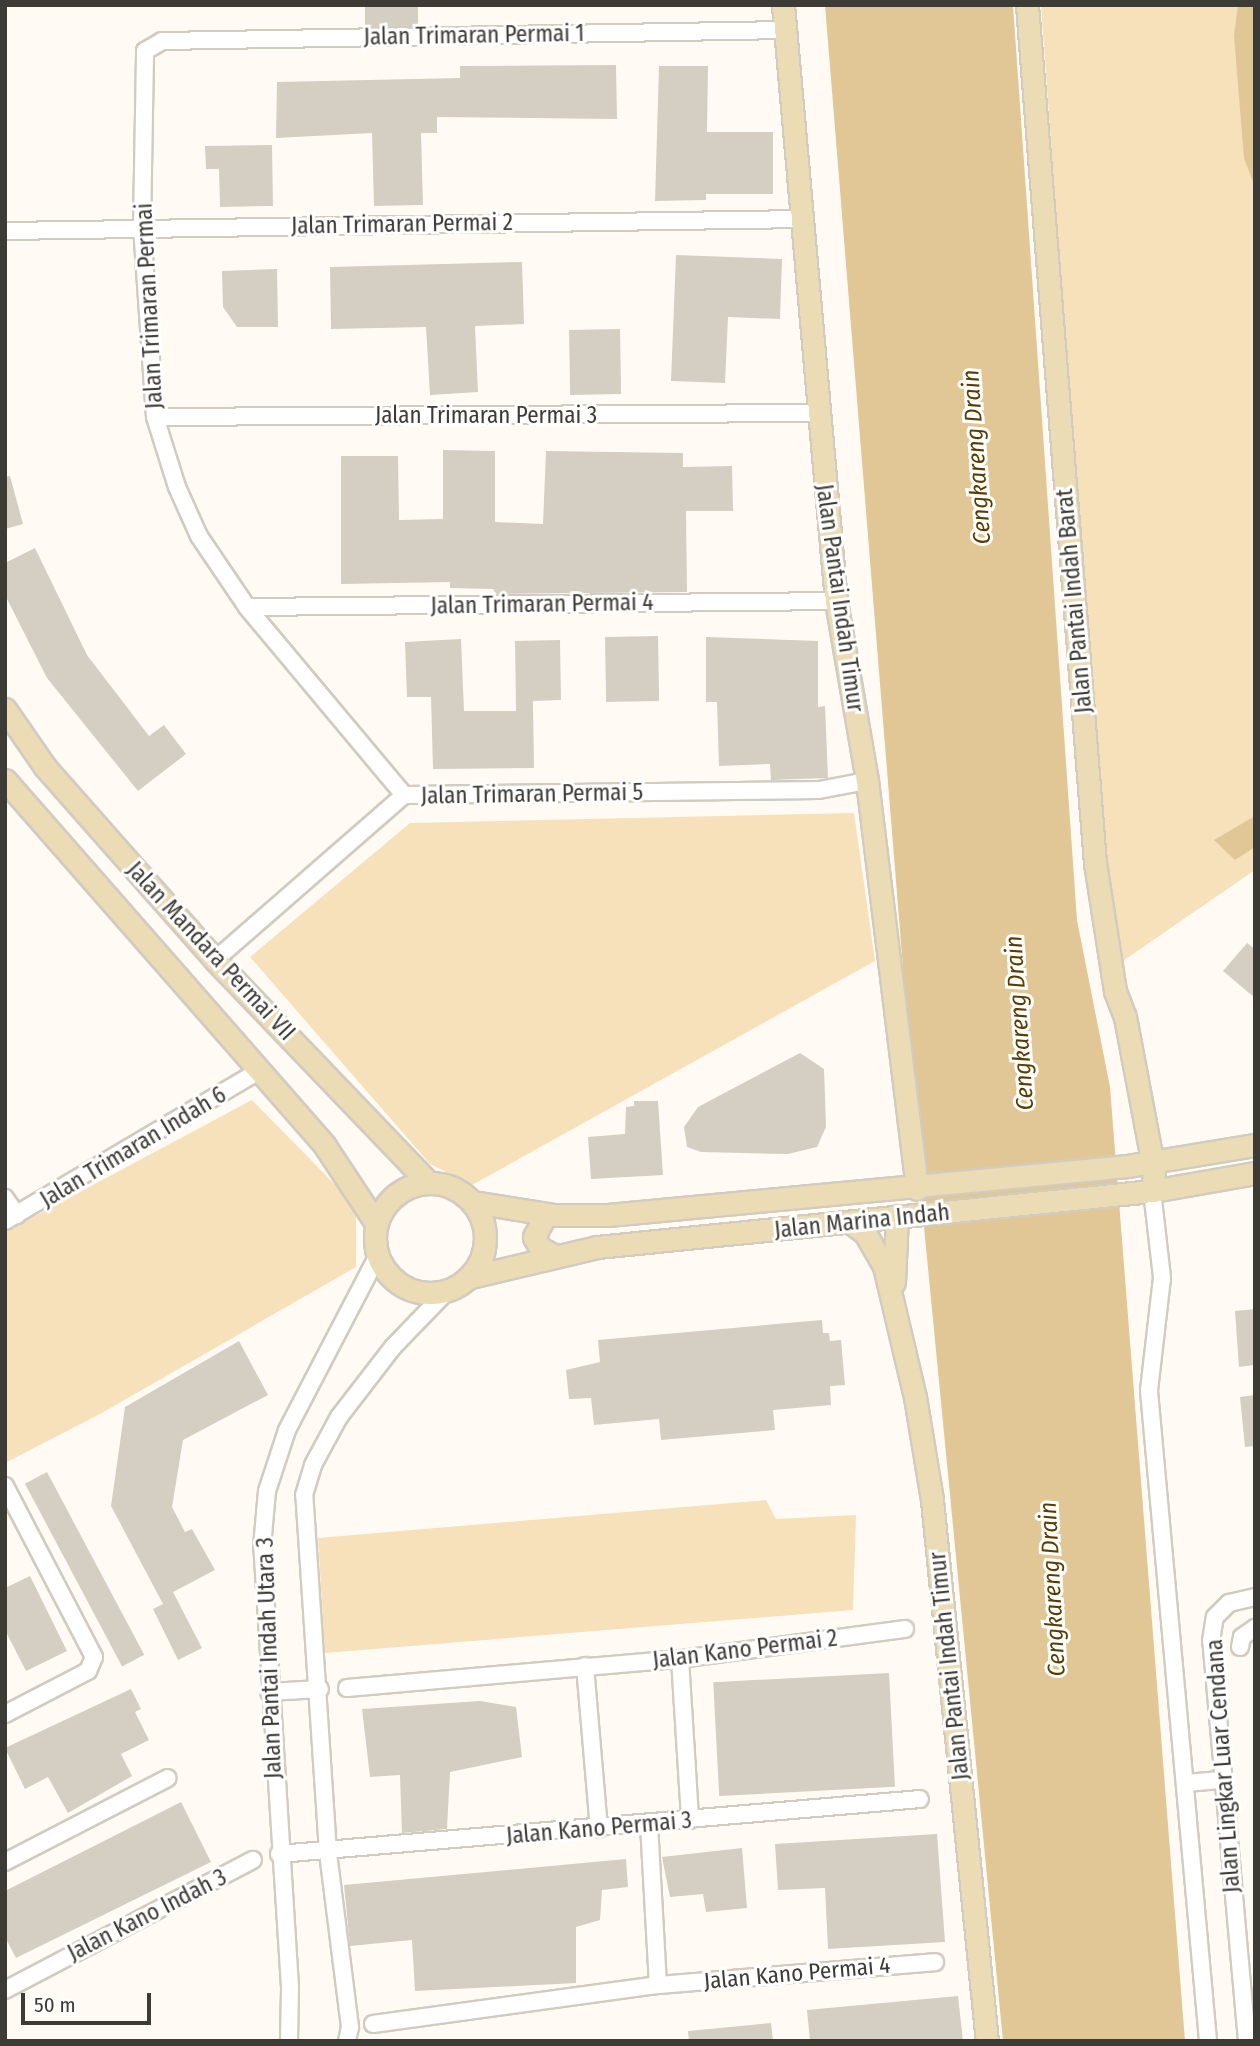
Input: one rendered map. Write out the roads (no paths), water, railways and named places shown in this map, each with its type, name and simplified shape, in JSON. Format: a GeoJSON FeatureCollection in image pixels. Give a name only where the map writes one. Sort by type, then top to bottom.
{"type":"FeatureCollection","features":[{"type":"Feature","properties":{"kind":"main road","name":"Jalan Pantai Indah Timur"},"geometry":{"type":"LineString","coordinates":[[783,5],[836,601],[867,781],[918,1189]]}},
{"type":"Feature","properties":{"kind":"main road","name":"Jalan Pantai Indah Barat"},"geometry":{"type":"LineString","coordinates":[[1027,5],[1095,863],[1115,990],[1125,1017],[1151,1163],[1153,1191]]}},
{"type":"Feature","properties":{"kind":"main road","name":"Jalan Mandara Permai VII"},"geometry":{"type":"LineString","coordinates":[[5,709],[45,767],[215,960],[429,1183]]}},
{"type":"Feature","properties":{"kind":"main road","name":"Jalan Mandara Permai VII"},"geometry":{"type":"LineString","coordinates":[[5,780],[260,1070],[347,1175],[376,1223]]}},
{"type":"Feature","properties":{"kind":"main road","name":"Jalan Marina Indah"},"geometry":{"type":"LineString","coordinates":[[472,1202],[546,1214],[608,1215],[918,1189],[1151,1163],[1255,1145]]}},
{"type":"Feature","properties":{"kind":"main road"},"geometry":{"type":"LineString","coordinates":[[1198,1156],[1193,1173],[1204,1183]]}},
{"type":"Feature","properties":{"kind":"main road","name":"Jalan Marina Indah"},"geometry":{"type":"LineString","coordinates":[[470,1277],[553,1255],[597,1247],[1128,1194],[1255,1173]]}},
{"type":"Feature","properties":{"kind":"main road"},"geometry":{"type":"LineString","coordinates":[[429,1183],[445,1185],[472,1202],[483,1220],[486,1240],[481,1260],[470,1277],[447,1291],[426,1293],[405,1288],[388,1275],[377,1257],[376,1223],[396,1194],[429,1183]]}},
{"type":"Feature","properties":{"kind":"main road"},"geometry":{"type":"LineString","coordinates":[[546,1214],[534,1237],[540,1248],[553,1255]]}},
{"type":"Feature","properties":{"kind":"main road","name":"Jalan Pantai Indah Timur"},"geometry":{"type":"LineString","coordinates":[[893,1295],[897,1216]]}},
{"type":"Feature","properties":{"kind":"main road","name":"Jalan Pantai Indah Timur"},"geometry":{"type":"LineString","coordinates":[[850,1222],[872,1242],[893,1295],[932,1500],[987,2041]]}},
{"type":"Feature","properties":{"kind":"street","name":"Jalan Trimaran Permai 1"},"geometry":{"type":"LineString","coordinates":[[162,41],[785,30]]}},
{"type":"Feature","properties":{"kind":"street","name":"Jalan Trimaran Permai"},"geometry":{"type":"LineString","coordinates":[[162,41],[145,51],[143,61],[142,228],[155,418],[199,536],[247,607],[404,795]]}},
{"type":"Feature","properties":{"kind":"street","name":"Jalan Trimaran Permai 2"},"geometry":{"type":"LineString","coordinates":[[5,231],[800,219]]}},
{"type":"Feature","properties":{"kind":"street","name":"Jalan Trimaran Permai 3"},"geometry":{"type":"LineString","coordinates":[[155,418],[818,413]]}},
{"type":"Feature","properties":{"kind":"street","name":"Jalan Trimaran Permai 4"},"geometry":{"type":"LineString","coordinates":[[247,607],[836,601]]}},
{"type":"Feature","properties":{"kind":"street","name":"Jalan Trimaran Permai 5"},"geometry":{"type":"LineString","coordinates":[[215,960],[404,795],[819,790],[867,781]]}},
{"type":"Feature","properties":{"kind":"street","name":"Jalan Trimaran Indah 6"},"geometry":{"type":"LineString","coordinates":[[11,1218],[260,1070]]}},
{"type":"Feature","properties":{"kind":"street"},"geometry":{"type":"LineString","coordinates":[[1153,1191],[1162,1278],[1149,1391],[1208,2041]]}},
{"type":"Feature","properties":{"kind":"street"},"geometry":{"type":"LineString","coordinates":[[5,1198],[11,1218]]}},
{"type":"Feature","properties":{"kind":"street","name":"Jalan Pantai Indah Utara 3"},"geometry":{"type":"LineString","coordinates":[[289,2041],[290,1987],[279,1854],[262,1547],[267,1491],[288,1430],[377,1257]]}},
{"type":"Feature","properties":{"kind":"street","name":"Jalan Pantai Indah Utara 3"},"geometry":{"type":"LineString","coordinates":[[347,2041],[350,2027],[328,1852],[320,1689],[304,1496],[313,1465],[354,1397],[393,1347],[447,1291]]}},
{"type":"Feature","properties":{"kind":"street"},"geometry":{"type":"LineString","coordinates":[[5,1486],[94,1657],[88,1671],[5,1714]]}},
{"type":"Feature","properties":{"kind":"street","name":"Jalan Lingkar Luar Cendana"},"geometry":{"type":"LineString","coordinates":[[1247,2041],[1211,1641],[1215,1617],[1229,1603],[1255,1597]]}},
{"type":"Feature","properties":{"kind":"street"},"geometry":{"type":"LineString","coordinates":[[1240,1647],[1242,1637],[1255,1628]]}},
{"type":"Feature","properties":{"kind":"street","name":"Jalan Kano Permai 2"},"geometry":{"type":"LineString","coordinates":[[347,1688],[680,1659],[905,1629]]}},
{"type":"Feature","properties":{"kind":"street"},"geometry":{"type":"LineString","coordinates":[[680,1659],[690,1820]]}},
{"type":"Feature","properties":{"kind":"street"},"geometry":{"type":"LineString","coordinates":[[585,1666],[599,1828]]}},
{"type":"Feature","properties":{"kind":"street"},"geometry":{"type":"LineString","coordinates":[[269,1692],[320,1689]]}},
{"type":"Feature","properties":{"kind":"street"},"geometry":{"type":"LineString","coordinates":[[5,1862],[168,1778]]}},
{"type":"Feature","properties":{"kind":"street"},"geometry":{"type":"LineString","coordinates":[[1186,1783],[1223,1780]]}},
{"type":"Feature","properties":{"kind":"street","name":"Jalan Kano Permai 3"},"geometry":{"type":"LineString","coordinates":[[279,1854],[328,1852],[920,1799]]}},
{"type":"Feature","properties":{"kind":"street"},"geometry":{"type":"LineString","coordinates":[[649,1824],[658,1985]]}},
{"type":"Feature","properties":{"kind":"street","name":"Jalan Kano Indah 3"},"geometry":{"type":"LineString","coordinates":[[6,1986],[253,1860]]}},
{"type":"Feature","properties":{"kind":"street","name":"Jalan Kano Permai 4"},"geometry":{"type":"LineString","coordinates":[[373,2024],[658,1985],[935,1962]]}},
{"type":"Feature","properties":{"kind":"water","name":"Cengkareng Drain"},"geometry":{"type":"Polygon","coordinates":[[[825,5],[1013,5],[1077,920],[1110,1087],[1185,2041],[1003,2041],[924,1227],[825,5]]]}},
{"type":"Feature","properties":{"kind":"water"},"geometry":{"type":"Polygon","coordinates":[[[1238,5],[1255,5],[1255,187],[1244,158],[1234,36],[1238,5]]]}},
{"type":"Feature","properties":{"kind":"water"},"geometry":{"type":"Polygon","coordinates":[[[1255,816],[1255,847],[1235,860],[1214,840],[1255,816]]]}}]}
